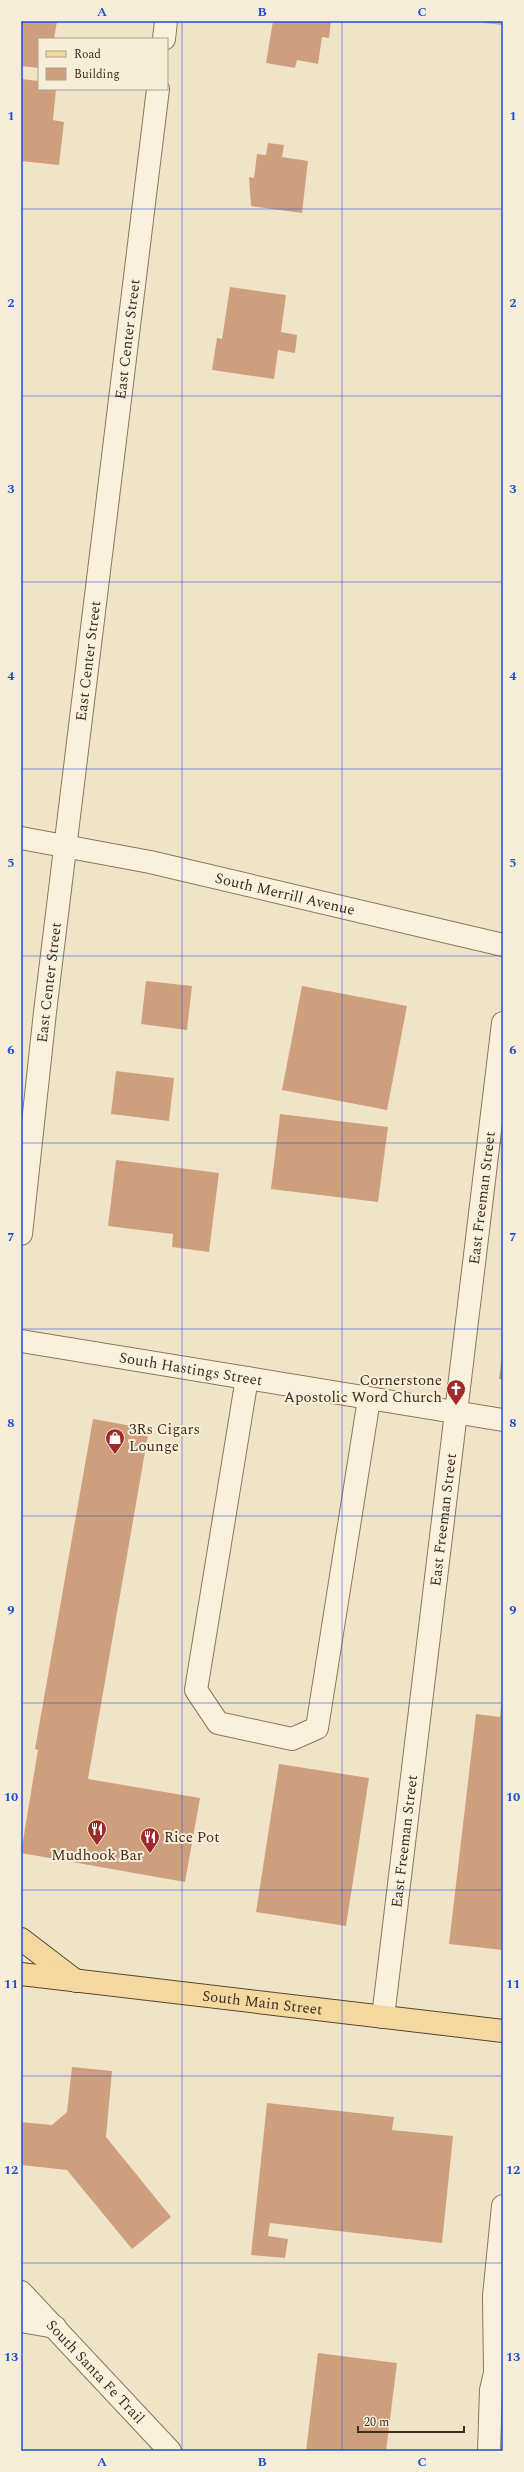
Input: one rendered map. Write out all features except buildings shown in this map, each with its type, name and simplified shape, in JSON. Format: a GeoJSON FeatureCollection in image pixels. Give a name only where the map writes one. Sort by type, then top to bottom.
{"type":"FeatureCollection","features":[{"type":"Feature","properties":{"kind":"main road"},"geometry":{"type":"LineString","coordinates":[[21,1939],[77,1981]]}},
{"type":"Feature","properties":{"kind":"main road","name":"South Main Street"},"geometry":{"type":"LineString","coordinates":[[21,1974],[503,2031]]}},
{"type":"Feature","properties":{"kind":"street"},"geometry":{"type":"LineString","coordinates":[[164,38],[166,21]]}},
{"type":"Feature","properties":{"kind":"street","name":"East Center Street"},"geometry":{"type":"LineString","coordinates":[[21,1234],[66,847],[158,90]]}},
{"type":"Feature","properties":{"kind":"street","name":"South Merrill Avenue"},"geometry":{"type":"LineString","coordinates":[[21,838],[150,862],[503,945]]}},
{"type":"Feature","properties":{"kind":"street","name":"East Freeman Street"},"geometry":{"type":"LineString","coordinates":[[383,2017],[503,1023]]}},
{"type":"Feature","properties":{"kind":"street","name":"South Hastings Street"},"geometry":{"type":"LineString","coordinates":[[21,1341],[456,1414],[503,1420]]}},
{"type":"Feature","properties":{"kind":"street"},"geometry":{"type":"LineString","coordinates":[[247,1378],[196,1690],[218,1723],[292,1738],[317,1728],[370,1399]]}},
{"type":"Feature","properties":{"kind":"street"},"geometry":{"type":"LineString","coordinates":[[489,2451],[491,2390],[499,2374],[494,2296],[503,2206]]}},
{"type":"Feature","properties":{"kind":"street","name":"South Santa Fe Trail"},"geometry":{"type":"LineString","coordinates":[[21,2292],[170,2451]]}},
{"type":"Feature","properties":{"kind":"street"},"geometry":{"type":"LineString","coordinates":[[21,2321],[54,2327]]}},
{"type":"Feature","properties":{"kind":"place","name":"Cornerstone Apostolic Word Church"},"geometry":{"type":"Point","coordinates":[456,1406]}},
{"type":"Feature","properties":{"kind":"place","name":"3Rs Cigars Lounge"},"geometry":{"type":"Point","coordinates":[115,1455]}},
{"type":"Feature","properties":{"kind":"place","name":"Mudhook Bar"},"geometry":{"type":"Point","coordinates":[97,1846]}},
{"type":"Feature","properties":{"kind":"place","name":"Rice Pot"},"geometry":{"type":"Point","coordinates":[150,1854]}}]}
